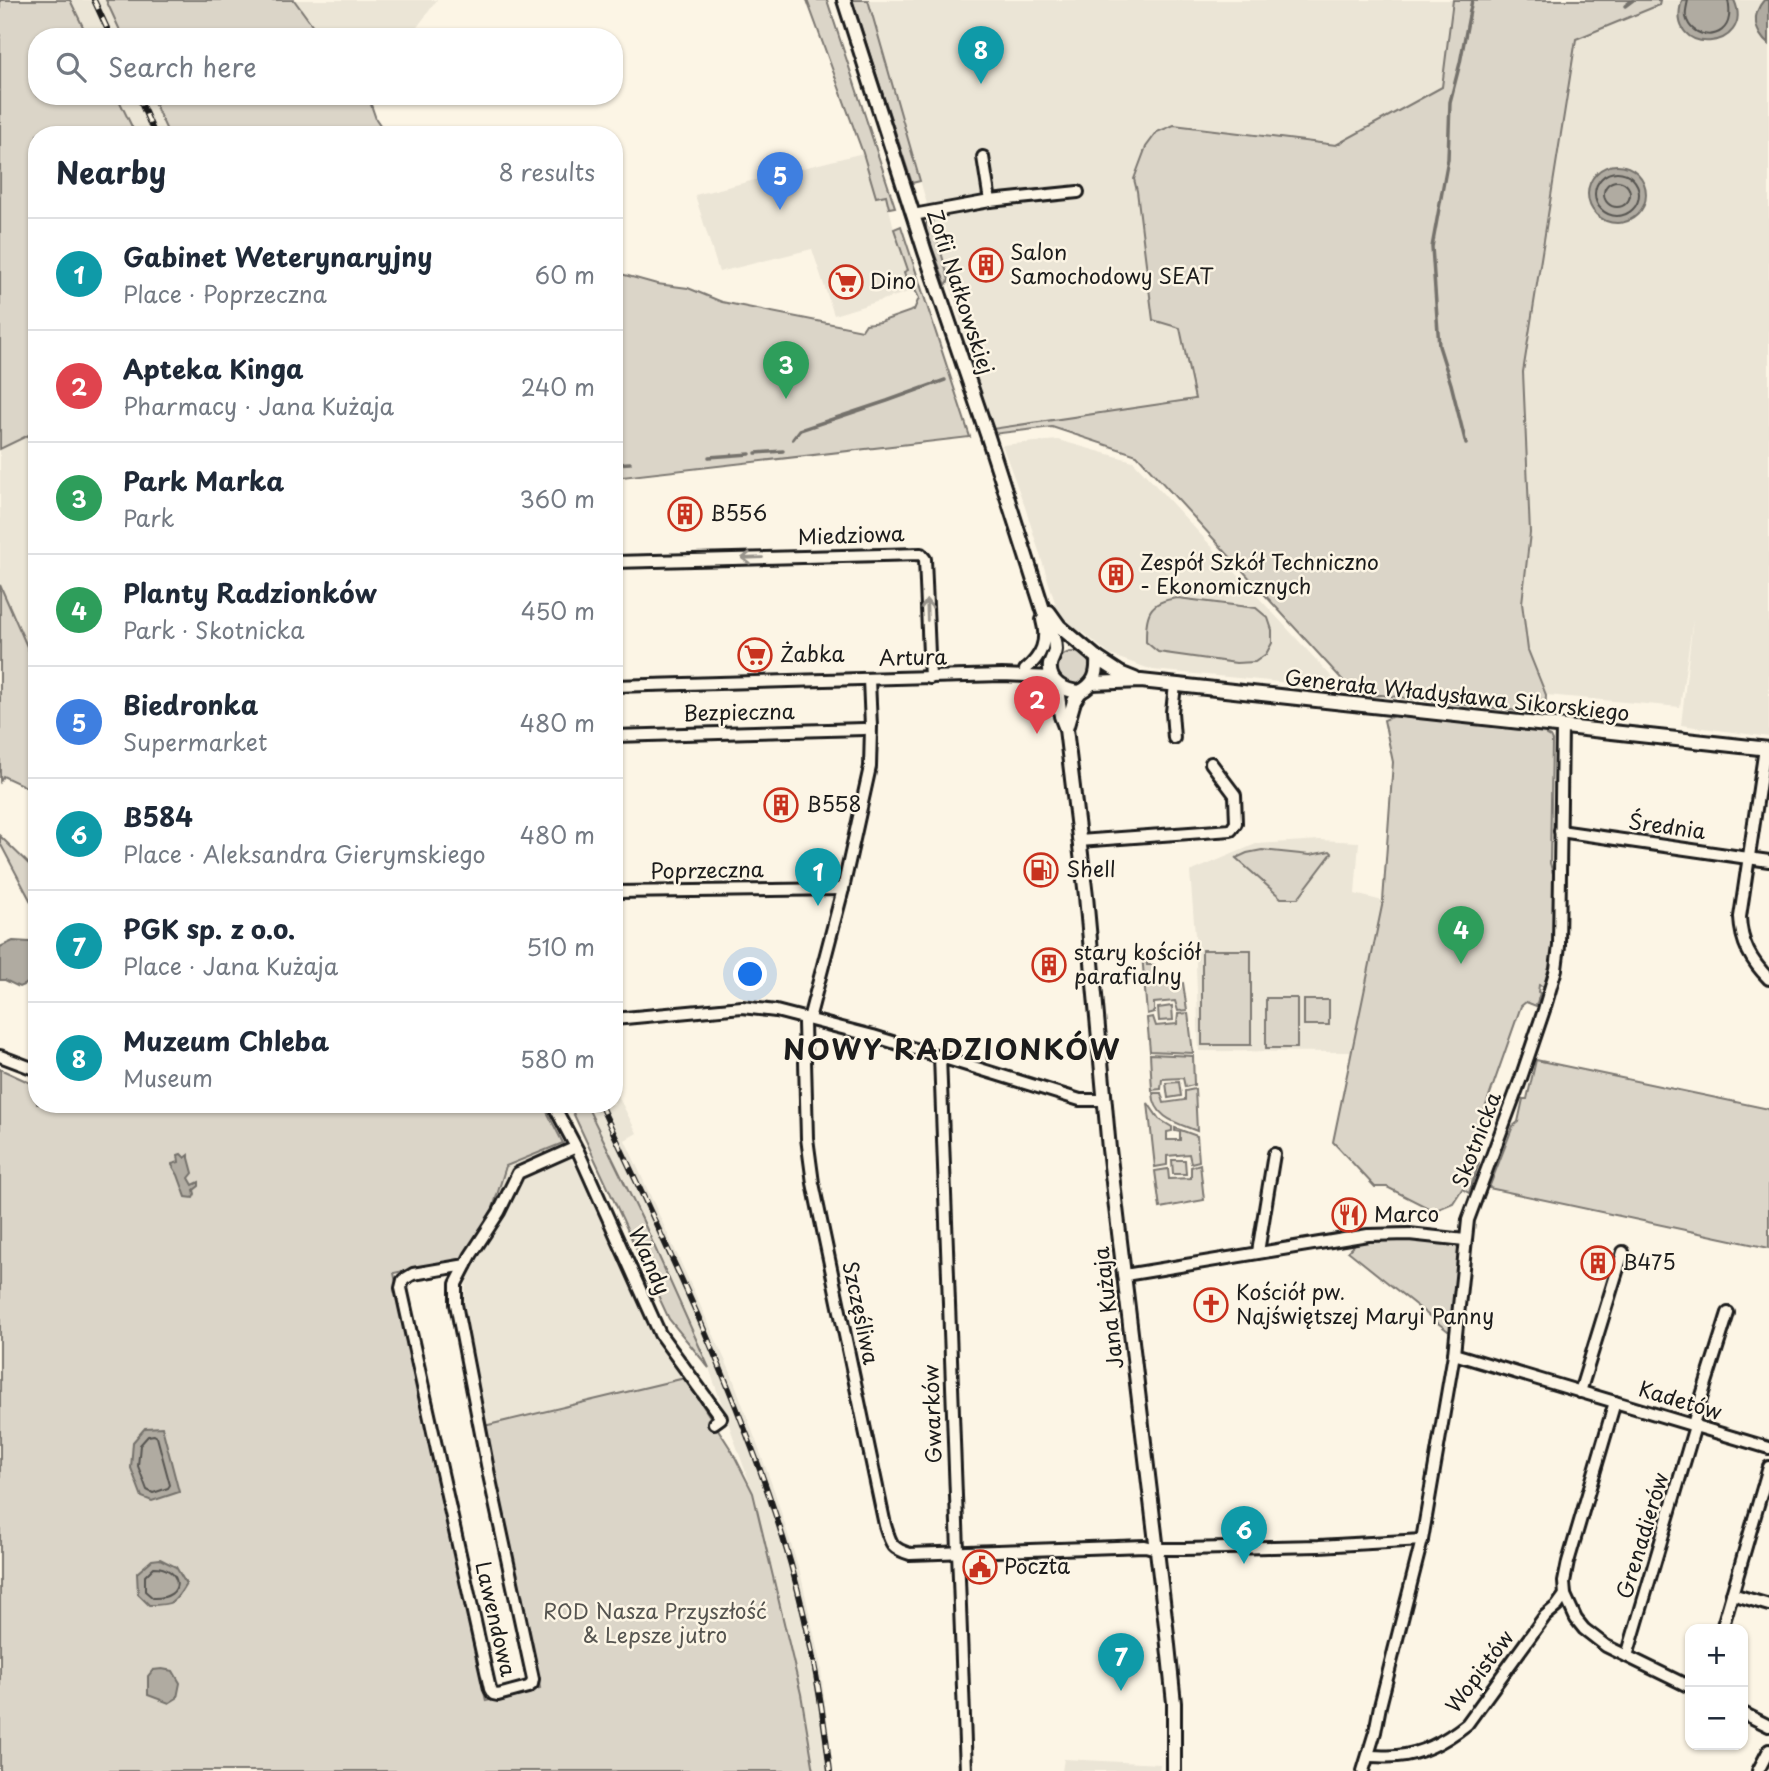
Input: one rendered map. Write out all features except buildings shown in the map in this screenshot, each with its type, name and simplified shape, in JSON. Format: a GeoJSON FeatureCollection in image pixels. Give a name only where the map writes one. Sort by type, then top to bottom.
{"type":"FeatureCollection","features":[{"type":"Feature","properties":{"kind":"street","name":"Zofii Nałkowskiej"},"geometry":{"type":"LineString","coordinates":[[844,0],[1040,596]]}},
{"type":"Feature","properties":{"kind":"street"},"geometry":{"type":"LineString","coordinates":[[983,157],[989,201]]}},
{"type":"Feature","properties":{"kind":"street"},"geometry":{"type":"LineString","coordinates":[[913,215],[989,201],[1077,192]]}},
{"type":"Feature","properties":{"kind":"street","name":"Miedziowa"},"geometry":{"type":"LineString","coordinates":[[623,562],[921,554],[925,559],[930,678]]}},
{"type":"Feature","properties":{"kind":"street"},"geometry":{"type":"LineString","coordinates":[[1040,596],[1059,626],[1097,658],[1120,673],[1141,681]]}},
{"type":"Feature","properties":{"kind":"street"},"geometry":{"type":"LineString","coordinates":[[1040,596],[1054,639],[1050,670],[1054,680],[1063,688],[1080,692],[1097,676],[1097,658]]}},
{"type":"Feature","properties":{"kind":"street"},"geometry":{"type":"LineString","coordinates":[[1025,670],[1038,658],[1045,638],[1040,596]]}},
{"type":"Feature","properties":{"kind":"street"},"geometry":{"type":"LineString","coordinates":[[1052,659],[1058,650],[1070,645],[1086,647]]}},
{"type":"Feature","properties":{"kind":"street","name":"Artura"},"geometry":{"type":"LineString","coordinates":[[1003,675],[1052,659]]}},
{"type":"Feature","properties":{"kind":"street","name":"Artura"},"geometry":{"type":"LineString","coordinates":[[623,686],[1003,675],[1054,680]]}},
{"type":"Feature","properties":{"kind":"street","name":"Szczęśliwa"},"geometry":{"type":"LineString","coordinates":[[869,679],[870,767],[843,889],[807,1018],[807,1124],[810,1166],[890,1543],[897,1550],[910,1554],[1145,1546],[1157,1549],[1326,1546],[1422,1540]]}},
{"type":"Feature","properties":{"kind":"street","name":"Jana Kużaja"},"geometry":{"type":"LineString","coordinates":[[1054,680],[1066,729],[1089,931],[1104,1100],[1174,1703],[1174,1771]]}},
{"type":"Feature","properties":{"kind":"street"},"geometry":{"type":"LineString","coordinates":[[1092,683],[1141,681]]}},
{"type":"Feature","properties":{"kind":"street","name":"Generała Władysława Sikorskiego"},"geometry":{"type":"LineString","coordinates":[[1141,681],[1767,749]]}},
{"type":"Feature","properties":{"kind":"street"},"geometry":{"type":"LineString","coordinates":[[1174,738],[1172,712],[1175,685]]}},
{"type":"Feature","properties":{"kind":"street","name":"Jana Kużaja"},"geometry":{"type":"LineString","coordinates":[[1066,729],[1074,701],[1080,692]]}},
{"type":"Feature","properties":{"kind":"street","name":"Skotnicka"},"geometry":{"type":"LineString","coordinates":[[1363,1771],[1369,1756],[1422,1540],[1454,1354],[1470,1214],[1521,1078],[1556,969],[1559,946],[1562,727]]}},
{"type":"Feature","properties":{"kind":"street","name":"Bezpieczna"},"geometry":{"type":"LineString","coordinates":[[623,736],[864,729]]}},
{"type":"Feature","properties":{"kind":"street"},"geometry":{"type":"LineString","coordinates":[[1767,749],[1740,917],[1741,935],[1749,955],[1769,979]]}},
{"type":"Feature","properties":{"kind":"street"},"geometry":{"type":"LineString","coordinates":[[1079,841],[1231,830],[1236,823],[1235,795],[1211,763]]}},
{"type":"Feature","properties":{"kind":"street","name":"Średnia"},"geometry":{"type":"LineString","coordinates":[[1560,831],[1769,861]]}},
{"type":"Feature","properties":{"kind":"street","name":"Poprzeczna"},"geometry":{"type":"LineString","coordinates":[[623,892],[843,889]]}},
{"type":"Feature","properties":{"kind":"street"},"geometry":{"type":"LineString","coordinates":[[623,1018],[742,1007],[768,1009],[940,1056],[1080,1100],[1104,1100]]}},
{"type":"Feature","properties":{"kind":"street"},"geometry":{"type":"LineString","coordinates":[[0,1056],[28,1067]]}},
{"type":"Feature","properties":{"kind":"street","name":"Gwarków"},"geometry":{"type":"LineString","coordinates":[[940,1056],[966,1771]]}},
{"type":"Feature","properties":{"kind":"street","name":"Wandy"},"geometry":{"type":"LineString","coordinates":[[557,1113],[578,1152],[660,1334],[721,1418],[714,1423]]}},
{"type":"Feature","properties":{"kind":"street","name":"Lawendowa"},"geometry":{"type":"LineString","coordinates":[[466,1265],[413,1274],[403,1280],[401,1287],[490,1689],[492,1694],[498,1695],[531,1686],[533,1679],[492,1489],[456,1304],[456,1284],[499,1212],[518,1173],[574,1148]]}},
{"type":"Feature","properties":{"kind":"street"},"geometry":{"type":"LineString","coordinates":[[1258,1252],[1274,1154]]}},
{"type":"Feature","properties":{"kind":"street"},"geometry":{"type":"LineString","coordinates":[[1125,1275],[1348,1238],[1409,1234],[1465,1240]]}},
{"type":"Feature","properties":{"kind":"street"},"geometry":{"type":"LineString","coordinates":[[1580,1392],[1623,1252]]}},
{"type":"Feature","properties":{"kind":"street","name":"Grenadierów"},"geometry":{"type":"LineString","coordinates":[[1627,1656],[1695,1426],[1694,1421],[1728,1313]]}},
{"type":"Feature","properties":{"kind":"street","name":"Kadetów"},"geometry":{"type":"LineString","coordinates":[[1454,1354],[1769,1448]]}},
{"type":"Feature","properties":{"kind":"street"},"geometry":{"type":"LineString","coordinates":[[1615,1402],[1568,1562],[1564,1582],[1565,1594],[1576,1619],[1591,1636],[1688,1687]]}},
{"type":"Feature","properties":{"kind":"street"},"geometry":{"type":"LineString","coordinates":[[1723,1624],[1769,1467]]}},
{"type":"Feature","properties":{"kind":"street","name":"Wopistów"},"geometry":{"type":"LineString","coordinates":[[1369,1756],[1396,1757],[1411,1754],[1450,1737],[1467,1724],[1545,1616],[1558,1606],[1565,1594]]}},
{"type":"Feature","properties":{"kind":"street"},"geometry":{"type":"LineString","coordinates":[[1732,1594],[1769,1605]]}},
{"type":"Feature","properties":{"kind":"street"},"geometry":{"type":"LineString","coordinates":[[1748,1716],[1769,1726]]}},
{"type":"Feature","properties":{"kind":"street"},"geometry":{"type":"LineString","coordinates":[[1758,1771],[1769,1750]]}},
{"type":"Feature","properties":{"kind":"shaded area"},"geometry":{"type":"Polygon","coordinates":[[[70,0],[106,0],[119,28],[84,28],[70,0]]]}},
{"type":"Feature","properties":{"kind":"shaded area"},"geometry":{"type":"Polygon","coordinates":[[[294,0],[437,0],[417,28],[314,28],[294,0]]]}},
{"type":"Feature","properties":{"kind":"shaded area"},"geometry":{"type":"Polygon","coordinates":[[[868,0],[1453,0],[1442,87],[1336,145],[1174,125],[1157,132],[1150,140],[1134,179],[1180,328],[1195,399],[992,429],[868,0]]]}},
{"type":"Feature","properties":{"kind":"shaded area"},"geometry":{"type":"Polygon","coordinates":[[[1660,0],[1769,0],[1769,737],[1681,725],[1693,619],[1680,707],[1546,695],[1528,650],[1522,603],[1530,533],[1523,372],[1576,38],[1658,5],[1660,0]]]}},
{"type":"Feature","properties":{"kind":"shaded area"},"geometry":{"type":"Polygon","coordinates":[[[121,105],[155,105],[165,126],[132,126],[121,105]]]}},
{"type":"Feature","properties":{"kind":"shaded area"},"geometry":{"type":"Polygon","coordinates":[[[863,153],[876,197],[886,195],[894,229],[915,290],[834,315],[812,249],[719,272],[695,195],[863,153]]]}},
{"type":"Feature","properties":{"kind":"shaded area"},"geometry":{"type":"Polygon","coordinates":[[[28,435],[28,649],[0,585],[0,449],[28,435]]]}},
{"type":"Feature","properties":{"kind":"shaded area"},"geometry":{"type":"Polygon","coordinates":[[[1058,440],[1133,461],[1342,688],[1153,670],[1110,655],[1084,633],[1069,627],[1058,612],[1002,445],[1058,440]]]}},
{"type":"Feature","properties":{"kind":"shaded area"},"geometry":{"type":"Polygon","coordinates":[[[1320,840],[1359,842],[1355,894],[1383,901],[1351,1052],[1199,1051],[1190,872],[1256,844],[1320,840]]]}},
{"type":"Feature","properties":{"kind":"shaded area"},"geometry":{"type":"Polygon","coordinates":[[[623,1106],[637,1133],[625,1140],[731,1373],[775,1493],[801,1576],[820,1662],[833,1771],[814,1771],[801,1694],[753,1493],[709,1368],[643,1221],[590,1113],[623,1113],[623,1106]]]}},
{"type":"Feature","properties":{"kind":"shaded area"},"geometry":{"type":"Polygon","coordinates":[[[563,1143],[685,1378],[484,1426],[464,1321],[463,1301],[471,1270],[465,1258],[493,1208],[506,1166],[563,1143]]]}},
{"type":"Feature","properties":{"kind":"shaded area"},"geometry":{"type":"Polygon","coordinates":[[[1064,1759],[1160,1764],[1159,1771],[1062,1771],[1064,1759]]]}},
{"type":"Feature","properties":{"kind":"green space"},"geometry":{"type":"Polygon","coordinates":[[[0,0],[70,0],[84,28],[28,28],[28,105],[121,105],[132,126],[28,126],[28,435],[0,449],[0,0]]]}},
{"type":"Feature","properties":{"kind":"green space"},"geometry":{"type":"Polygon","coordinates":[[[106,0],[294,0],[314,28],[119,28],[106,0]]]}},
{"type":"Feature","properties":{"kind":"green space"},"geometry":{"type":"Polygon","coordinates":[[[807,0],[827,0],[895,207],[889,208],[886,195],[876,197],[863,153],[807,0]]]}},
{"type":"Feature","properties":{"kind":"green space"},"geometry":{"type":"Polygon","coordinates":[[[852,0],[868,0],[920,181],[912,183],[852,0]]]}},
{"type":"Feature","properties":{"kind":"green space"},"geometry":{"type":"Polygon","coordinates":[[[1453,0],[1660,0],[1659,5],[1576,39],[1523,372],[1530,533],[1522,603],[1528,650],[1546,695],[1545,714],[1381,695],[1353,696],[1349,687],[1137,455],[1052,427],[993,434],[992,429],[1195,399],[1180,328],[1153,320],[1134,179],[1146,147],[1157,132],[1174,125],[1336,145],[1442,87],[1453,0]]]}},
{"type":"Feature","properties":{"kind":"green space"},"geometry":{"type":"Polygon","coordinates":[[[155,105],[371,105],[381,126],[165,126],[155,105]]]}},
{"type":"Feature","properties":{"kind":"green space"},"geometry":{"type":"Polygon","coordinates":[[[931,217],[949,280],[946,285],[926,231],[926,224],[931,217]]]}},
{"type":"Feature","properties":{"kind":"green space"},"geometry":{"type":"Polygon","coordinates":[[[901,226],[970,437],[623,477],[623,275],[657,284],[688,288],[722,302],[862,330],[866,324],[914,310],[919,298],[915,290],[910,290],[904,272],[908,270],[894,229],[901,226]]]}},
{"type":"Feature","properties":{"kind":"green space"},"geometry":{"type":"Polygon","coordinates":[[[0,585],[28,649],[28,788],[3,776],[0,781],[0,585]]]}},
{"type":"Feature","properties":{"kind":"green space"},"geometry":{"type":"Polygon","coordinates":[[[1178,598],[1256,608],[1268,618],[1272,630],[1272,643],[1266,654],[1255,662],[1236,663],[1158,652],[1146,642],[1150,611],[1160,602],[1178,598]]]}},
{"type":"Feature","properties":{"kind":"green space"},"geometry":{"type":"Polygon","coordinates":[[[1073,652],[1085,657],[1090,669],[1085,681],[1073,686],[1061,681],[1056,669],[1061,657],[1073,652]]]}},
{"type":"Feature","properties":{"kind":"green space"},"geometry":{"type":"Polygon","coordinates":[[[1396,715],[1546,731],[1552,741],[1550,863],[1554,877],[1553,940],[1552,961],[1546,987],[1539,985],[1540,993],[1536,1006],[1526,1002],[1521,1006],[1468,1157],[1479,1163],[1469,1193],[1462,1189],[1453,1203],[1434,1211],[1387,1187],[1375,1187],[1333,1142],[1383,901],[1393,762],[1384,720],[1396,715]]]}},
{"type":"Feature","properties":{"kind":"green space"},"geometry":{"type":"Polygon","coordinates":[[[0,836],[28,863],[28,896],[0,843],[0,836]]]}},
{"type":"Feature","properties":{"kind":"green space"},"geometry":{"type":"Polygon","coordinates":[[[1262,850],[1310,855],[1330,851],[1332,853],[1298,898],[1281,898],[1236,858],[1262,850]]]}},
{"type":"Feature","properties":{"kind":"green space"},"geometry":{"type":"Polygon","coordinates":[[[1202,950],[1251,950],[1251,1045],[1202,1045],[1202,950]]]}},
{"type":"Feature","properties":{"kind":"green space"},"geometry":{"type":"Polygon","coordinates":[[[1146,953],[1147,965],[1154,965],[1156,985],[1183,983],[1187,1010],[1178,1011],[1175,1001],[1154,1003],[1154,1012],[1147,1014],[1142,954],[1146,953]]]}},
{"type":"Feature","properties":{"kind":"green space"},"geometry":{"type":"Polygon","coordinates":[[[1266,998],[1297,998],[1297,1048],[1266,1048],[1266,998]]]}},
{"type":"Feature","properties":{"kind":"green space"},"geometry":{"type":"Polygon","coordinates":[[[1304,1000],[1329,1000],[1329,1025],[1304,1025],[1304,1000]]]}},
{"type":"Feature","properties":{"kind":"green space"},"geometry":{"type":"Polygon","coordinates":[[[1172,1006],[1173,1020],[1159,1021],[1158,1008],[1172,1006]]]}},
{"type":"Feature","properties":{"kind":"green space"},"geometry":{"type":"Polygon","coordinates":[[[1188,1013],[1193,1053],[1150,1051],[1147,1018],[1153,1017],[1156,1026],[1177,1024],[1178,1014],[1188,1013]]]}},
{"type":"Feature","properties":{"kind":"green space"},"geometry":{"type":"Polygon","coordinates":[[[1150,1054],[1193,1056],[1194,1085],[1185,1087],[1183,1078],[1162,1079],[1161,1089],[1152,1090],[1150,1054]]]}},
{"type":"Feature","properties":{"kind":"green space"},"geometry":{"type":"Polygon","coordinates":[[[1536,1060],[1769,1109],[1769,1248],[1489,1188],[1513,1126],[1518,1122],[1523,1099],[1527,1099],[1536,1060]]]}},
{"type":"Feature","properties":{"kind":"green space","name":"ROD Nasza Przyszłość & Lepsze jutro"},"geometry":{"type":"Polygon","coordinates":[[[0,1069],[28,1082],[28,1113],[548,1113],[563,1143],[506,1166],[493,1208],[465,1258],[394,1273],[486,1701],[540,1688],[484,1426],[685,1378],[732,1451],[753,1493],[801,1694],[814,1771],[0,1771],[0,1069]]]}},
{"type":"Feature","properties":{"kind":"green space"},"geometry":{"type":"Polygon","coordinates":[[[1179,1082],[1181,1096],[1168,1098],[1166,1083],[1179,1082]]]}},
{"type":"Feature","properties":{"kind":"green space"},"geometry":{"type":"Polygon","coordinates":[[[1195,1089],[1197,1131],[1162,1114],[1154,1101],[1153,1093],[1161,1093],[1164,1103],[1185,1100],[1185,1091],[1195,1089]]]}},
{"type":"Feature","properties":{"kind":"green space"},"geometry":{"type":"Polygon","coordinates":[[[1148,1103],[1159,1119],[1172,1127],[1172,1131],[1167,1132],[1167,1140],[1180,1140],[1180,1132],[1175,1131],[1175,1128],[1197,1136],[1199,1161],[1191,1163],[1189,1154],[1167,1156],[1167,1165],[1155,1167],[1148,1103]]]}},
{"type":"Feature","properties":{"kind":"green space"},"geometry":{"type":"Polygon","coordinates":[[[573,1113],[590,1113],[643,1221],[709,1368],[669,1319],[573,1113]]]}},
{"type":"Feature","properties":{"kind":"green space"},"geometry":{"type":"Polygon","coordinates":[[[1172,1160],[1185,1160],[1186,1174],[1173,1174],[1172,1160]]]}},
{"type":"Feature","properties":{"kind":"green space"},"geometry":{"type":"Polygon","coordinates":[[[1200,1164],[1204,1200],[1160,1208],[1155,1171],[1168,1169],[1169,1179],[1191,1178],[1191,1167],[1200,1164]]]}},
{"type":"Feature","properties":{"kind":"green space"},"geometry":{"type":"Polygon","coordinates":[[[1413,1239],[1455,1245],[1459,1250],[1451,1331],[1348,1251],[1354,1242],[1413,1239]]]}},
{"type":"Feature","properties":{"kind":"water"},"geometry":{"type":"Polygon","coordinates":[[[1682,0],[1734,0],[1738,17],[1733,30],[1723,38],[1696,40],[1685,32],[1680,19],[1682,0]]]}},
{"type":"Feature","properties":{"kind":"water"},"geometry":{"type":"Polygon","coordinates":[[[1764,0],[1769,0],[1769,45],[1760,35],[1756,23],[1757,12],[1764,0]]]}},
{"type":"Feature","properties":{"kind":"water"},"geometry":{"type":"Polygon","coordinates":[[[1617,165],[1638,173],[1646,194],[1638,215],[1617,223],[1596,215],[1588,194],[1596,173],[1617,165]]]}},
{"type":"Feature","properties":{"kind":"water"},"geometry":{"type":"Polygon","coordinates":[[[13,941],[28,942],[28,983],[19,987],[0,980],[0,947],[13,941]]]}},
{"type":"Feature","properties":{"kind":"water"},"geometry":{"type":"Polygon","coordinates":[[[181,1154],[185,1158],[189,1155],[193,1173],[189,1178],[193,1185],[199,1182],[193,1198],[186,1197],[172,1165],[179,1162],[178,1155],[181,1154]]]}},
{"type":"Feature","properties":{"kind":"water"},"geometry":{"type":"Polygon","coordinates":[[[162,1427],[179,1492],[152,1501],[142,1497],[131,1468],[133,1442],[145,1428],[162,1427]]]}},
{"type":"Feature","properties":{"kind":"water"},"geometry":{"type":"Polygon","coordinates":[[[160,1559],[176,1567],[186,1584],[172,1602],[149,1605],[138,1594],[137,1573],[152,1560],[160,1559]]]}},
{"type":"Feature","properties":{"kind":"water"},"geometry":{"type":"Polygon","coordinates":[[[153,1670],[173,1671],[180,1683],[177,1698],[169,1703],[148,1695],[148,1676],[153,1670]]]}},
{"type":"Feature","properties":{"kind":"waterway"},"geometry":{"type":"LineString","coordinates":[[1466,444],[1439,346],[1432,247],[1448,159],[1450,102],[1472,0]]}},
{"type":"Feature","properties":{"kind":"waterway"},"geometry":{"type":"LineString","coordinates":[[1625,6],[1633,0]]}},
{"type":"Feature","properties":{"kind":"waterway"},"geometry":{"type":"LineString","coordinates":[[793,439],[800,430],[945,380]]}},
{"type":"Feature","properties":{"kind":"waterway"},"geometry":{"type":"LineString","coordinates":[[756,453],[783,451]]}},
{"type":"Feature","properties":{"kind":"waterway"},"geometry":{"type":"LineString","coordinates":[[709,457],[750,454]]}},
{"type":"Feature","properties":{"kind":"waterway"},"geometry":{"type":"LineString","coordinates":[[623,463],[630,463]]}},
{"type":"Feature","properties":{"kind":"railway"},"geometry":{"type":"LineString","coordinates":[[94,0],[107,28]]}},
{"type":"Feature","properties":{"kind":"railway"},"geometry":{"type":"LineString","coordinates":[[142,105],[151,126]]}},
{"type":"Feature","properties":{"kind":"railway"},"geometry":{"type":"LineString","coordinates":[[604,1113],[699,1318],[764,1482],[792,1567],[806,1624],[818,1683],[830,1771]]}},
{"type":"Feature","properties":{"kind":"place","name":"Muzeum Chleba"},"geometry":{"type":"Point","coordinates":[981,84]}},
{"type":"Feature","properties":{"kind":"place","name":"Biedronka"},"geometry":{"type":"Point","coordinates":[780,210]}},
{"type":"Feature","properties":{"kind":"place","name":"Salon Samochodowy SEAT"},"geometry":{"type":"Point","coordinates":[986,265]}},
{"type":"Feature","properties":{"kind":"place","name":"Dino"},"geometry":{"type":"Point","coordinates":[846,282]}},
{"type":"Feature","properties":{"kind":"place","name":"Park Marka"},"geometry":{"type":"Point","coordinates":[786,399]}},
{"type":"Feature","properties":{"kind":"place","name":"B556"},"geometry":{"type":"Point","coordinates":[685,514]}},
{"type":"Feature","properties":{"kind":"place","name":"Zespół Szkół Techniczno - Ekonomicznych"},"geometry":{"type":"Point","coordinates":[1116,575]}},
{"type":"Feature","properties":{"kind":"place","name":"Żabka"},"geometry":{"type":"Point","coordinates":[755,655]}},
{"type":"Feature","properties":{"kind":"place","name":"Apteka Kinga"},"geometry":{"type":"Point","coordinates":[1037,734]}},
{"type":"Feature","properties":{"kind":"place","name":"B558"},"geometry":{"type":"Point","coordinates":[781,805]}},
{"type":"Feature","properties":{"kind":"place","name":"Shell"},"geometry":{"type":"Point","coordinates":[1041,870]}},
{"type":"Feature","properties":{"kind":"place","name":"Gabinet Weterynaryjny"},"geometry":{"type":"Point","coordinates":[818,906]}},
{"type":"Feature","properties":{"kind":"place","name":"Planty Radzionków"},"geometry":{"type":"Point","coordinates":[1461,964]}},
{"type":"Feature","properties":{"kind":"place","name":"stary kościół parafialny"},"geometry":{"type":"Point","coordinates":[1049,965]}},
{"type":"Feature","properties":{"kind":"place","name":"Marco"},"geometry":{"type":"Point","coordinates":[1349,1215]}},
{"type":"Feature","properties":{"kind":"place","name":"B475"},"geometry":{"type":"Point","coordinates":[1598,1263]}},
{"type":"Feature","properties":{"kind":"place","name":"Kościół pw. Najświętszej Maryi Panny"},"geometry":{"type":"Point","coordinates":[1211,1305]}},
{"type":"Feature","properties":{"kind":"place","name":"B584"},"geometry":{"type":"Point","coordinates":[1244,1564]}},
{"type":"Feature","properties":{"kind":"place","name":"Poczta"},"geometry":{"type":"Point","coordinates":[980,1567]}},
{"type":"Feature","properties":{"kind":"place","name":"PGK sp. z o.o."},"geometry":{"type":"Point","coordinates":[1121,1691]}},
{"type":"Feature","properties":{"kind":"district","name":"NOWY RADZIONKÓW"},"geometry":{"type":"Point","coordinates":[952,1050]}}]}
